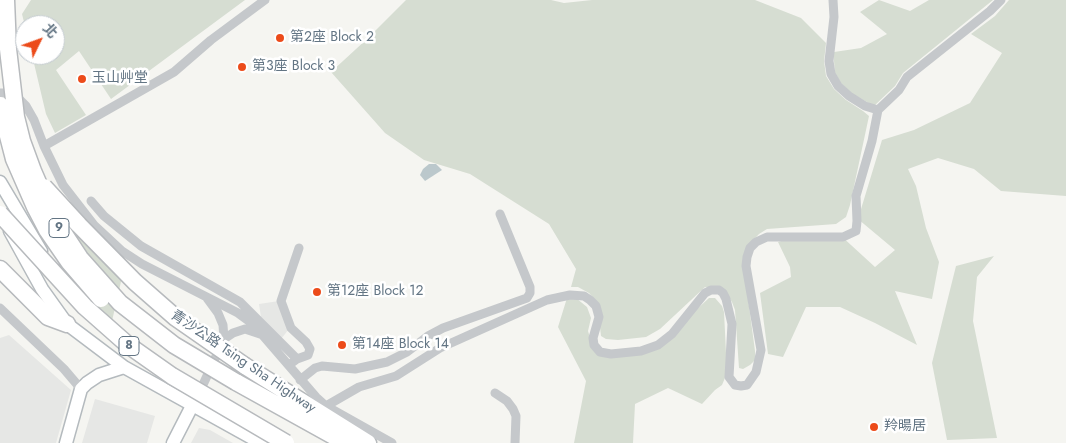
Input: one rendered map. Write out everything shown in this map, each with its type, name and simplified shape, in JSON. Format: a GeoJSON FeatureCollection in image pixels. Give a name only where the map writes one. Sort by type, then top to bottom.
{"type":"FeatureCollection","features":[{"type":"Feature","properties":{"kind":"highway","name":"9"},"geometry":{"type":"LineString","coordinates":[[6,0],[10,76],[22,141],[46,203],[61,231],[80,258],[120,303],[174,345],[256,394],[346,443]]}},
{"type":"Feature","properties":{"kind":"highway","name":"9"},"geometry":{"type":"LineString","coordinates":[[0,105],[14,159],[29,196],[58,247],[77,273],[96,294],[127,324],[178,360],[325,443]]}},
{"type":"Feature","properties":{"kind":"highway","name":"青沙公路 Tsing Sha Highway"},"geometry":{"type":"LineString","coordinates":[[0,142],[129,276],[176,318],[257,374],[368,443]]}},
{"type":"Feature","properties":{"kind":"highway","name":"8"},"geometry":{"type":"LineString","coordinates":[[0,214],[85,307],[128,345],[172,376],[286,443]]}},
{"type":"Feature","properties":{"kind":"highway"},"geometry":{"type":"LineString","coordinates":[[0,268],[48,317],[67,324]]}},
{"type":"Feature","properties":{"kind":"main road"},"geometry":{"type":"LineString","coordinates":[[0,182],[47,260],[70,289],[95,314],[129,343],[154,360],[296,443]]}},
{"type":"Feature","properties":{"kind":"main road"},"geometry":{"type":"LineString","coordinates":[[0,214],[35,276],[67,324],[124,368],[258,441]]}},
{"type":"Feature","properties":{"kind":"main road"},"geometry":{"type":"LineString","coordinates":[[66,443],[81,389],[99,375],[124,368]]}},
{"type":"Feature","properties":{"kind":"main road"},"geometry":{"type":"LineString","coordinates":[[173,443],[201,389]]}},
{"type":"Feature","properties":{"kind":"street"},"geometry":{"type":"LineString","coordinates":[[44,146],[174,72],[218,35],[265,0]]}},
{"type":"Feature","properties":{"kind":"street"},"geometry":{"type":"LineString","coordinates":[[833,0],[834,17],[829,61],[831,74],[838,86],[849,96],[865,106],[878,110]]}},
{"type":"Feature","properties":{"kind":"street"},"geometry":{"type":"LineString","coordinates":[[326,406],[359,387],[396,376],[440,348],[547,300],[570,294],[584,296],[596,306],[599,320],[593,338],[594,346],[600,352],[611,354],[641,351],[658,345],[672,334],[705,293],[711,290],[719,290],[726,299],[732,329],[729,377],[735,385],[747,385],[756,372],[761,350],[746,271],[749,251],[756,242],[767,237],[843,237],[856,231],[858,221],[856,196],[872,141],[878,110],[899,90],[907,77],[990,11],[1001,0]]}},
{"type":"Feature","properties":{"kind":"street"},"geometry":{"type":"LineString","coordinates":[[0,93],[8,93],[18,98],[26,106],[63,185],[94,225],[122,250],[142,264],[238,313],[253,324],[262,335],[293,362]]}},
{"type":"Feature","properties":{"kind":"street"},"geometry":{"type":"LineString","coordinates":[[91,202],[104,216],[141,246],[240,302],[293,362],[300,380],[326,406],[392,443]]}},
{"type":"Feature","properties":{"kind":"street"},"geometry":{"type":"LineString","coordinates":[[300,380],[315,368],[322,366],[355,369],[387,362],[407,352],[428,336],[443,328],[527,298],[530,293],[530,287],[500,214]]}},
{"type":"Feature","properties":{"kind":"street"},"geometry":{"type":"LineString","coordinates":[[293,362],[308,355],[310,349],[306,342],[291,328],[281,301],[299,248]]}},
{"type":"Feature","properties":{"kind":"street"},"geometry":{"type":"LineString","coordinates":[[201,389],[224,340],[224,326],[218,313],[206,296]]}},
{"type":"Feature","properties":{"kind":"street"},"geometry":{"type":"LineString","coordinates":[[2,313],[64,369],[81,389]]}},
{"type":"Feature","properties":{"kind":"street"},"geometry":{"type":"LineString","coordinates":[[224,340],[233,333],[245,329],[262,335]]}},
{"type":"Feature","properties":{"kind":"street"},"geometry":{"type":"LineString","coordinates":[[495,393],[506,401],[516,416],[515,443]]}},
{"type":"Feature","properties":{"kind":"shaded area"},"geometry":{"type":"Polygon","coordinates":[[[31,0],[245,0],[111,99],[79,51],[65,63],[65,15],[22,14],[31,0]]]}},
{"type":"Feature","properties":{"kind":"shaded area"},"geometry":{"type":"Polygon","coordinates":[[[406,0],[551,0],[564,3],[592,0],[755,0],[801,18],[826,43],[824,61],[826,76],[834,89],[869,116],[850,205],[846,217],[836,224],[767,229],[759,234],[749,245],[744,269],[755,351],[755,360],[750,365],[743,369],[739,368],[735,310],[726,293],[718,288],[705,287],[660,329],[646,337],[618,340],[606,339],[601,336],[597,302],[589,293],[578,287],[571,287],[576,269],[549,224],[470,174],[424,160],[385,133],[331,72],[406,0]]]}},
{"type":"Feature","properties":{"kind":"shaded area"},"geometry":{"type":"Polygon","coordinates":[[[879,0],[910,11],[929,0],[993,0],[903,73],[895,86],[874,106],[851,93],[841,83],[835,73],[834,52],[861,48],[887,34],[860,12],[879,0]]]}},
{"type":"Feature","properties":{"kind":"shaded area"},"geometry":{"type":"Polygon","coordinates":[[[1009,0],[1066,0],[1066,196],[1001,191],[974,169],[938,158],[908,169],[916,186],[926,228],[939,262],[932,299],[895,291],[917,345],[840,307],[806,307],[783,357],[768,354],[760,293],[791,277],[790,267],[778,242],[795,237],[839,234],[875,267],[895,250],[858,219],[882,140],[914,130],[970,103],[1002,53],[971,34],[995,16],[1009,0]]]}},
{"type":"Feature","properties":{"kind":"shaded area"},"geometry":{"type":"Polygon","coordinates":[[[34,65],[62,65],[56,70],[86,115],[55,133],[46,114],[34,65]]]}},
{"type":"Feature","properties":{"kind":"shaded area"},"geometry":{"type":"Polygon","coordinates":[[[429,164],[436,164],[442,170],[425,181],[420,175],[429,164]]]}},
{"type":"Feature","properties":{"kind":"shaded area"},"geometry":{"type":"Polygon","coordinates":[[[77,225],[123,273],[112,321],[93,303],[51,250],[77,225]]]}},
{"type":"Feature","properties":{"kind":"shaded area"},"geometry":{"type":"Polygon","coordinates":[[[994,256],[977,277],[973,321],[997,438],[947,440],[932,363],[956,266],[994,256]]]}},
{"type":"Feature","properties":{"kind":"shaded area"},"geometry":{"type":"Polygon","coordinates":[[[567,298],[576,298],[587,307],[591,318],[588,331],[592,344],[603,349],[618,351],[650,348],[666,338],[709,298],[715,298],[722,306],[724,312],[727,373],[722,385],[702,404],[668,388],[635,404],[633,443],[574,443],[586,381],[558,327],[567,298]]]}},
{"type":"Feature","properties":{"kind":"shaded area"},"geometry":{"type":"Polygon","coordinates":[[[279,301],[289,329],[281,339],[261,317],[259,304],[279,301]]]}},
{"type":"Feature","properties":{"kind":"shaded area"},"geometry":{"type":"Polygon","coordinates":[[[9,335],[71,390],[56,443],[0,443],[0,338],[9,335]]]}},
{"type":"Feature","properties":{"kind":"shaded area"},"geometry":{"type":"Polygon","coordinates":[[[95,399],[155,416],[147,443],[82,443],[95,399]]]}},
{"type":"Feature","properties":{"kind":"shaded area"},"geometry":{"type":"Polygon","coordinates":[[[199,428],[210,430],[233,443],[191,443],[199,428]]]}},
{"type":"Feature","properties":{"kind":"place","name":"第2座 Block 2"},"geometry":{"type":"Point","coordinates":[280,38]}},
{"type":"Feature","properties":{"kind":"place","name":"第3座 Block 3"},"geometry":{"type":"Point","coordinates":[242,67]}},
{"type":"Feature","properties":{"kind":"place","name":"玉山艸堂"},"geometry":{"type":"Point","coordinates":[82,79]}},
{"type":"Feature","properties":{"kind":"place","name":"第12座 Block 12"},"geometry":{"type":"Point","coordinates":[317,292]}},
{"type":"Feature","properties":{"kind":"place","name":"第14座 Block 14"},"geometry":{"type":"Point","coordinates":[342,345]}},
{"type":"Feature","properties":{"kind":"place","name":"羚暘居"},"geometry":{"type":"Point","coordinates":[874,427]}}]}
